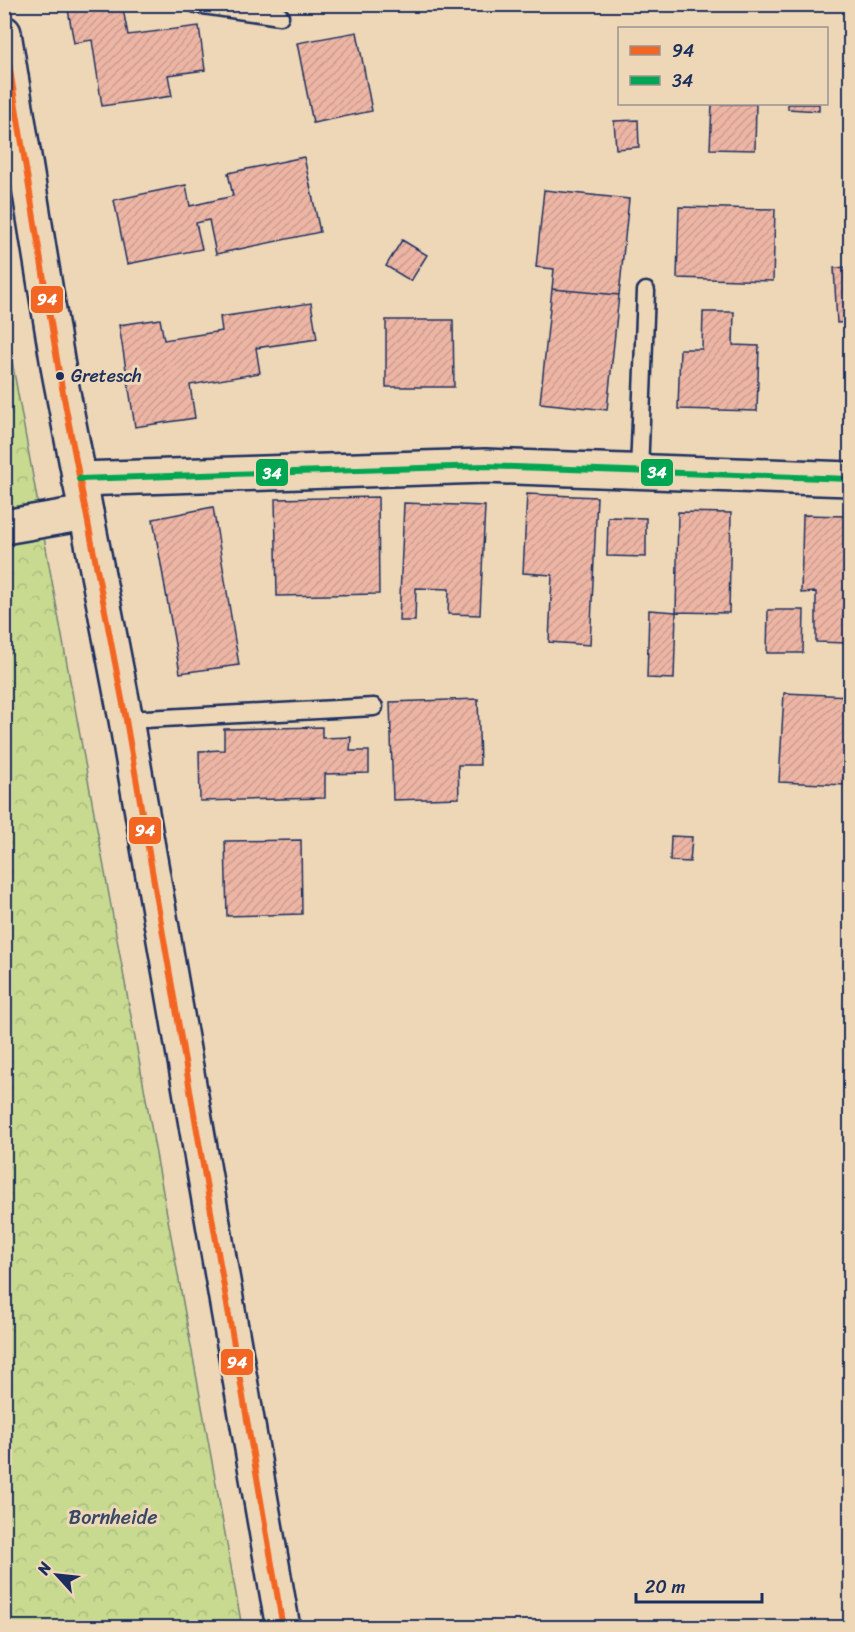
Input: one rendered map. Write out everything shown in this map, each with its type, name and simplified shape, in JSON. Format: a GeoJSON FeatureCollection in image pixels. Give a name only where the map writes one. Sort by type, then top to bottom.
{"type":"FeatureCollection","features":[{"type":"Feature","properties":{"kind":"street"},"geometry":{"type":"LineString","coordinates":[[4,33],[12,118],[126,720],[284,1628]]}},
{"type":"Feature","properties":{"kind":"street"},"geometry":{"type":"LineString","coordinates":[[79,479],[485,466],[850,479]]}},
{"type":"Feature","properties":{"kind":"street"},"geometry":{"type":"LineString","coordinates":[[4,527],[86,513]]}},
{"type":"Feature","properties":{"kind":"lane"},"geometry":{"type":"LineString","coordinates":[[196,4],[279,16]]}},
{"type":"Feature","properties":{"kind":"lane"},"geometry":{"type":"LineString","coordinates":[[639,471],[646,291]]}},
{"type":"Feature","properties":{"kind":"lane"},"geometry":{"type":"LineString","coordinates":[[126,720],[374,707]]}},
{"type":"Feature","properties":{"kind":"green space","name":"Bornheide"},"geometry":{"type":"Polygon","coordinates":[[[4,317],[242,1627],[5,1627],[4,317]]]}},
{"type":"Feature","properties":{"kind":"building"},"geometry":{"type":"Polygon","coordinates":[[[67,4],[122,4],[128,35],[199,26],[205,70],[168,75],[172,96],[102,106],[92,40],[74,43],[67,4]]]}},
{"type":"Feature","properties":{"kind":"building"},"geometry":{"type":"Polygon","coordinates":[[[357,32],[372,111],[313,123],[297,43],[357,32]]]}},
{"type":"Feature","properties":{"kind":"building"},"geometry":{"type":"Polygon","coordinates":[[[712,105],[756,105],[755,150],[710,149],[712,105]]]}},
{"type":"Feature","properties":{"kind":"building"},"geometry":{"type":"Polygon","coordinates":[[[788,105],[819,105],[819,111],[788,109],[788,105]]]}},
{"type":"Feature","properties":{"kind":"building"},"geometry":{"type":"Polygon","coordinates":[[[638,120],[639,147],[616,149],[614,121],[638,120]]]}},
{"type":"Feature","properties":{"kind":"building"},"geometry":{"type":"Polygon","coordinates":[[[304,157],[320,232],[216,254],[209,220],[196,223],[202,249],[127,264],[114,200],[186,185],[190,206],[233,196],[228,173],[304,157]]]}},
{"type":"Feature","properties":{"kind":"building"},"geometry":{"type":"Polygon","coordinates":[[[544,190],[629,199],[619,295],[552,289],[554,269],[536,267],[544,190]]]}},
{"type":"Feature","properties":{"kind":"building"},"geometry":{"type":"Polygon","coordinates":[[[679,207],[775,209],[773,281],[677,278],[679,207]]]}},
{"type":"Feature","properties":{"kind":"building"},"geometry":{"type":"Polygon","coordinates":[[[402,240],[427,255],[411,281],[386,266],[402,240]]]}},
{"type":"Feature","properties":{"kind":"building"},"geometry":{"type":"Polygon","coordinates":[[[850,267],[850,322],[837,323],[834,268],[850,267]]]}},
{"type":"Feature","properties":{"kind":"building"},"geometry":{"type":"Polygon","coordinates":[[[552,289],[619,295],[607,410],[540,403],[552,289]]]}},
{"type":"Feature","properties":{"kind":"building"},"geometry":{"type":"Polygon","coordinates":[[[311,303],[317,339],[256,348],[260,373],[190,385],[195,418],[135,427],[119,325],[160,319],[164,340],[222,331],[220,317],[311,303]]]}},
{"type":"Feature","properties":{"kind":"building"},"geometry":{"type":"Polygon","coordinates":[[[703,312],[734,312],[733,345],[759,346],[757,411],[678,409],[680,349],[702,349],[703,312]]]}},
{"type":"Feature","properties":{"kind":"building"},"geometry":{"type":"Polygon","coordinates":[[[386,320],[453,320],[454,387],[386,387],[386,320]]]}},
{"type":"Feature","properties":{"kind":"building"},"geometry":{"type":"Polygon","coordinates":[[[850,384],[850,427],[847,427],[850,384]]]}},
{"type":"Feature","properties":{"kind":"building"},"geometry":{"type":"Polygon","coordinates":[[[527,494],[597,497],[590,645],[549,642],[552,575],[523,573],[527,494]]]}},
{"type":"Feature","properties":{"kind":"building"},"geometry":{"type":"Polygon","coordinates":[[[378,497],[379,594],[277,596],[275,499],[378,497]]]}},
{"type":"Feature","properties":{"kind":"building"},"geometry":{"type":"Polygon","coordinates":[[[404,503],[485,506],[480,615],[448,614],[449,589],[416,588],[415,621],[399,621],[404,503]]]}},
{"type":"Feature","properties":{"kind":"building"},"geometry":{"type":"Polygon","coordinates":[[[213,507],[239,665],[180,673],[153,519],[213,507]]]}},
{"type":"Feature","properties":{"kind":"building"},"geometry":{"type":"Polygon","coordinates":[[[678,512],[731,513],[729,613],[676,612],[678,512]]]}},
{"type":"Feature","properties":{"kind":"building"},"geometry":{"type":"Polygon","coordinates":[[[803,515],[848,516],[847,643],[816,642],[816,592],[801,593],[803,515]]]}},
{"type":"Feature","properties":{"kind":"building"},"geometry":{"type":"Polygon","coordinates":[[[608,517],[646,518],[646,557],[607,556],[608,517]]]}},
{"type":"Feature","properties":{"kind":"building"},"geometry":{"type":"Polygon","coordinates":[[[649,610],[676,612],[674,679],[647,678],[649,610]]]}},
{"type":"Feature","properties":{"kind":"building"},"geometry":{"type":"Polygon","coordinates":[[[768,610],[804,610],[803,653],[767,653],[768,610]]]}},
{"type":"Feature","properties":{"kind":"building"},"geometry":{"type":"Polygon","coordinates":[[[784,693],[850,696],[846,785],[779,782],[784,693]]]}},
{"type":"Feature","properties":{"kind":"building"},"geometry":{"type":"Polygon","coordinates":[[[478,699],[480,765],[458,765],[459,798],[393,800],[390,702],[478,699]]]}},
{"type":"Feature","properties":{"kind":"building"},"geometry":{"type":"Polygon","coordinates":[[[322,727],[322,738],[351,737],[350,751],[369,751],[369,773],[325,774],[325,798],[200,801],[199,751],[224,750],[224,729],[322,727]]]}},
{"type":"Feature","properties":{"kind":"building"},"geometry":{"type":"Polygon","coordinates":[[[671,836],[692,837],[690,862],[670,861],[671,836]]]}},
{"type":"Feature","properties":{"kind":"building"},"geometry":{"type":"Polygon","coordinates":[[[301,840],[302,914],[227,916],[225,841],[301,840]]]}},
{"type":"Feature","properties":{"kind":"transit line","name":"94"},"geometry":{"type":"LineString","coordinates":[[4,33],[59,372],[126,720],[283,1628]]}},
{"type":"Feature","properties":{"kind":"transit line","name":"34"},"geometry":{"type":"LineString","coordinates":[[79,479],[485,466],[850,479]]}},
{"type":"Feature","properties":{"kind":"place","name":"Gretesch"},"geometry":{"type":"Point","coordinates":[60,376]}}]}
